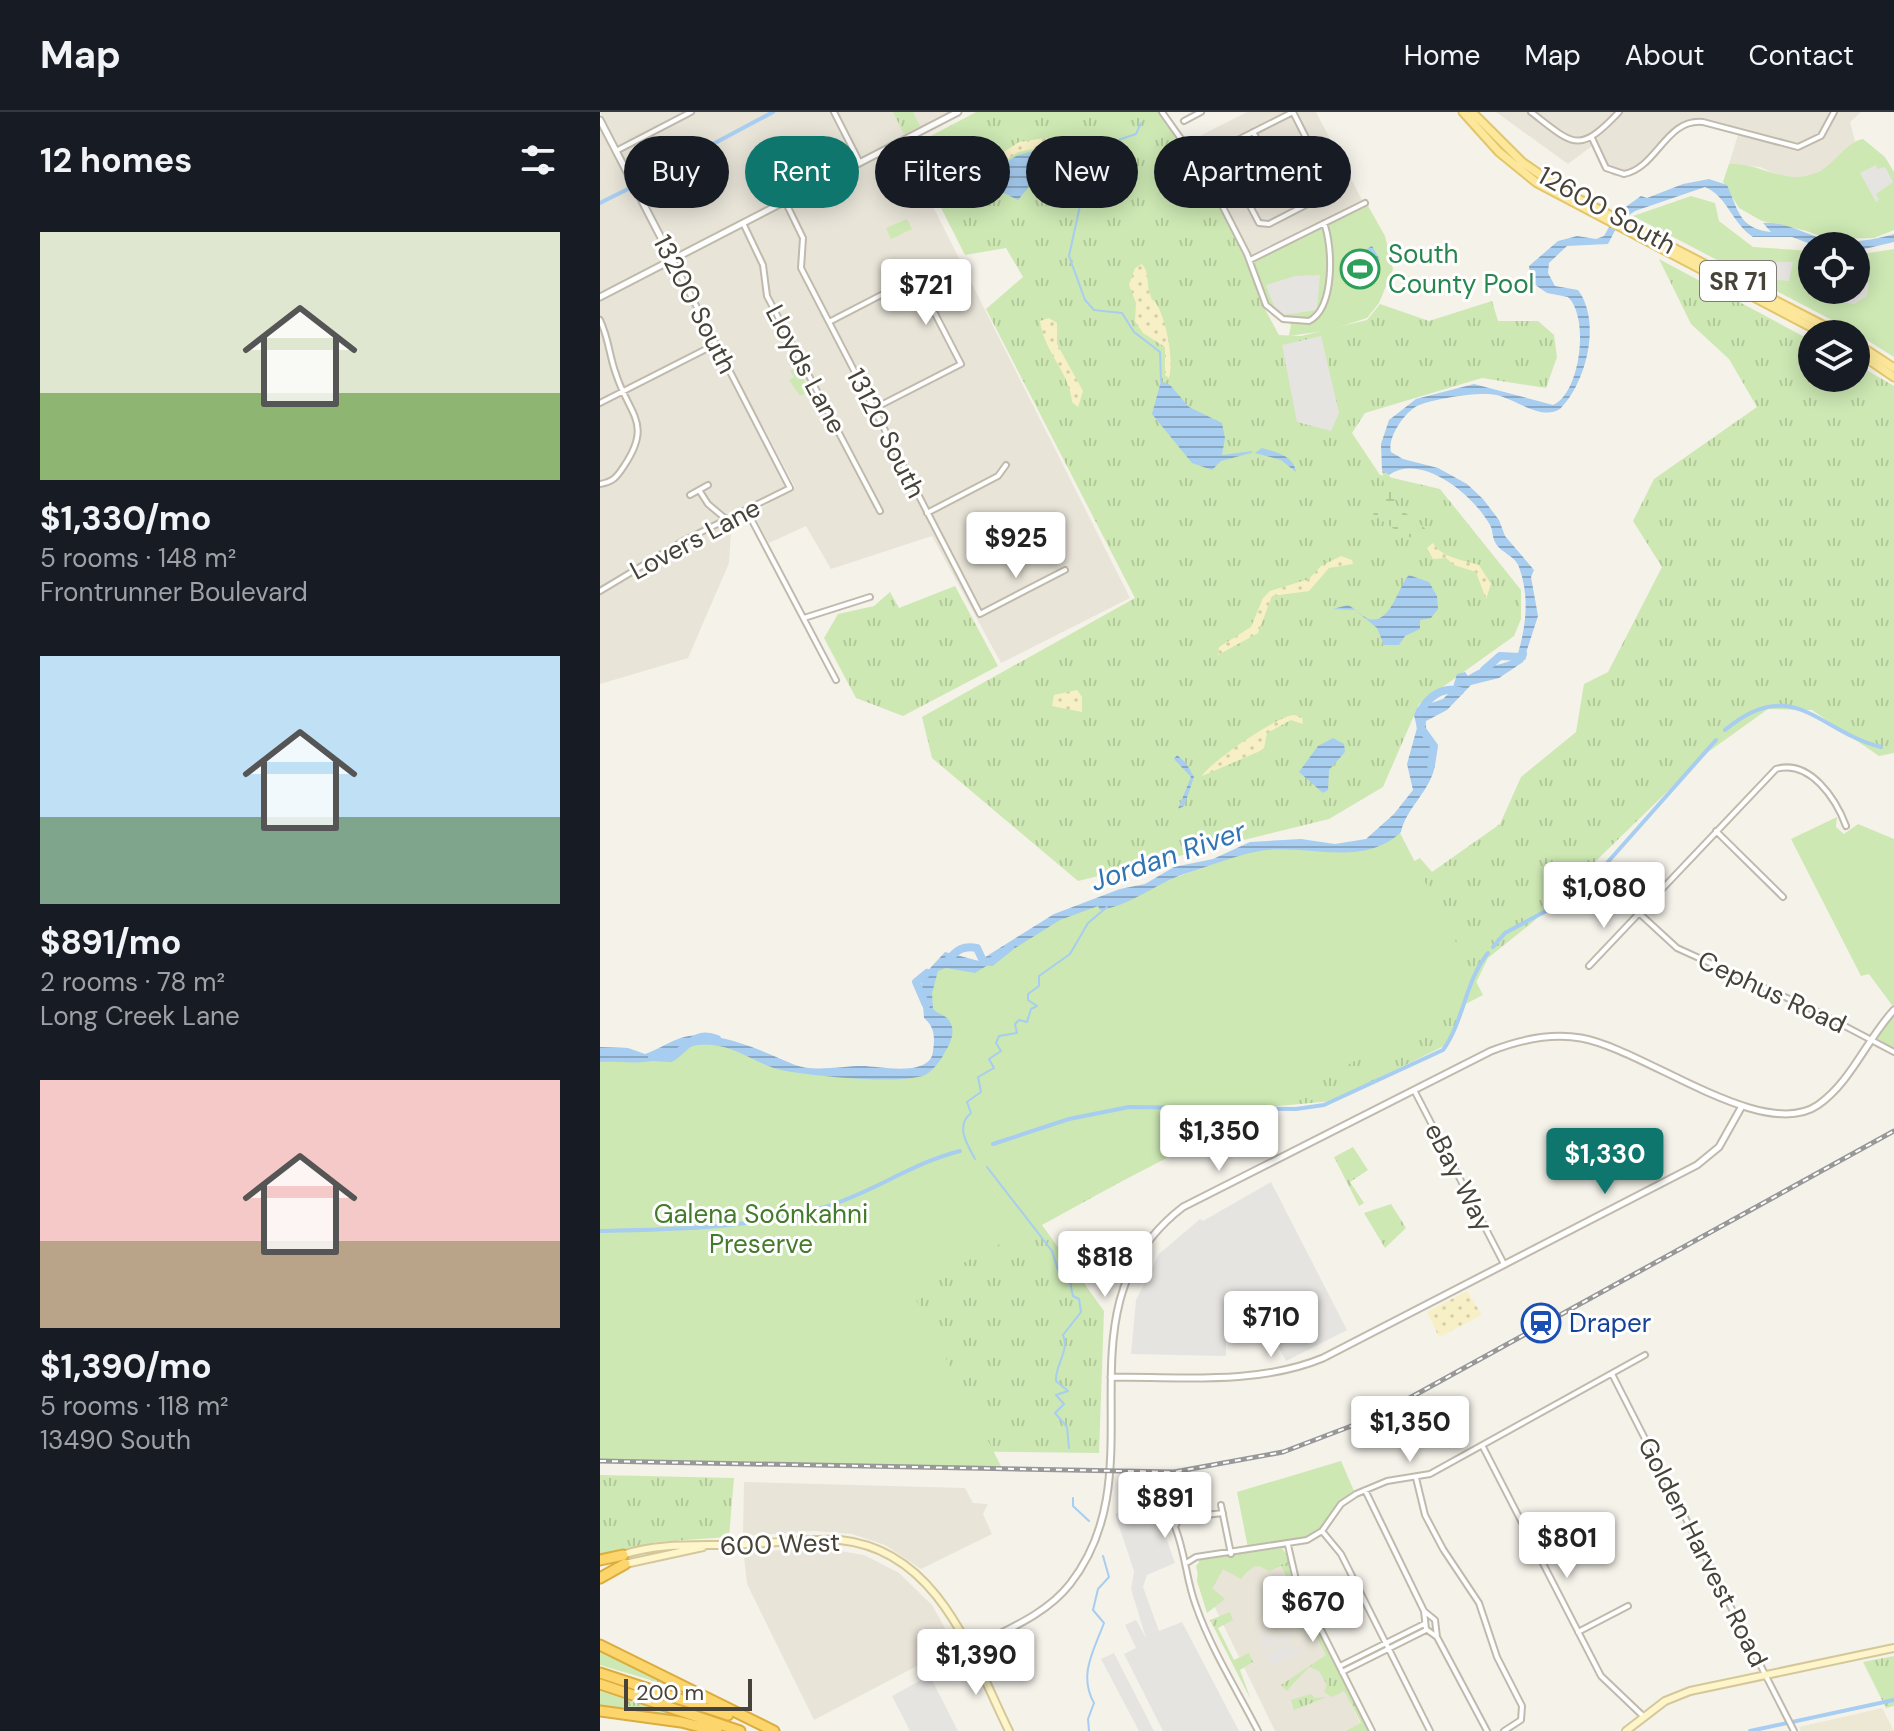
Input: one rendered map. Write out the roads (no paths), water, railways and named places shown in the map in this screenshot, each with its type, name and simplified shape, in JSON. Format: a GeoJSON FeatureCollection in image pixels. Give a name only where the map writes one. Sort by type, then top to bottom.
{"type":"FeatureCollection","features":[{"type":"Feature","properties":{"kind":"highway"},"geometry":{"type":"LineString","coordinates":[[600,1563],[624,1560]]}},
{"type":"Feature","properties":{"kind":"highway"},"geometry":{"type":"LineString","coordinates":[[600,1577],[624,1560]]}},
{"type":"Feature","properties":{"kind":"highway"},"geometry":{"type":"LineString","coordinates":[[600,1643],[774,1731]]}},
{"type":"Feature","properties":{"kind":"highway"},"geometry":{"type":"LineString","coordinates":[[600,1673],[713,1709],[763,1731]]}},
{"type":"Feature","properties":{"kind":"highway"},"geometry":{"type":"LineString","coordinates":[[600,1684],[740,1731]]}},
{"type":"Feature","properties":{"kind":"highway"},"geometry":{"type":"LineString","coordinates":[[600,1711],[681,1722],[717,1731]]}},
{"type":"Feature","properties":{"kind":"main road","name":"12600 South"},"geometry":{"type":"LineString","coordinates":[[1463,112],[1519,170],[1798,320]]}},
{"type":"Feature","properties":{"kind":"main road","name":"12600 South"},"geometry":{"type":"LineString","coordinates":[[1472,112],[1522,162],[1606,217]]}},
{"type":"Feature","properties":{"kind":"main road","name":"12600 South"},"geometry":{"type":"LineString","coordinates":[[1634,232],[1812,320]]}},
{"type":"Feature","properties":{"kind":"main road"},"geometry":{"type":"LineString","coordinates":[[1870,352],[1894,368]]}},
{"type":"Feature","properties":{"kind":"main road"},"geometry":{"type":"LineString","coordinates":[[1870,361],[1894,377]]}},
{"type":"Feature","properties":{"kind":"main road","name":"600 West"},"geometry":{"type":"LineString","coordinates":[[624,1560],[703,1547],[838,1540],[857,1543],[894,1558],[919,1575],[943,1602],[1009,1731]]}},
{"type":"Feature","properties":{"kind":"main road"},"geometry":{"type":"LineString","coordinates":[[1626,1731],[1643,1716],[1690,1691],[1894,1648]]}},
{"type":"Feature","properties":{"kind":"street"},"geometry":{"type":"LineString","coordinates":[[616,151],[691,112]]}},
{"type":"Feature","properties":{"kind":"street"},"geometry":{"type":"LineString","coordinates":[[834,112],[860,163],[958,112]]}},
{"type":"Feature","properties":{"kind":"street"},"geometry":{"type":"LineString","coordinates":[[1162,112],[1179,136]]}},
{"type":"Feature","properties":{"kind":"street"},"geometry":{"type":"LineString","coordinates":[[1184,121],[1200,112]]}},
{"type":"Feature","properties":{"kind":"street"},"geometry":{"type":"LineString","coordinates":[[1245,136],[1293,112],[1333,191],[1269,224],[1259,223],[1251,208]]}},
{"type":"Feature","properties":{"kind":"street"},"geometry":{"type":"LineString","coordinates":[[1531,112],[1567,139],[1592,138],[1619,112]]}},
{"type":"Feature","properties":{"kind":"street"},"geometry":{"type":"LineString","coordinates":[[1592,138],[1606,168],[1624,174],[1639,169],[1676,130],[1689,122],[1703,122],[1798,147],[1821,136],[1834,112]]}},
{"type":"Feature","properties":{"kind":"street","name":"13200 South"},"geometry":{"type":"LineString","coordinates":[[600,120],[790,488]]}},
{"type":"Feature","properties":{"kind":"street"},"geometry":{"type":"LineString","coordinates":[[1253,132],[1298,209]]}},
{"type":"Feature","properties":{"kind":"street"},"geometry":{"type":"LineString","coordinates":[[1250,260],[1365,203]]}},
{"type":"Feature","properties":{"kind":"street"},"geometry":{"type":"LineString","coordinates":[[600,297],[772,208]]}},
{"type":"Feature","properties":{"kind":"street","name":"13120 South"},"geometry":{"type":"LineString","coordinates":[[788,208],[803,238],[801,268],[980,614],[1065,570]]}},
{"type":"Feature","properties":{"kind":"street"},"geometry":{"type":"LineString","coordinates":[[1222,208],[1250,260],[1266,305],[1289,322],[1309,321],[1323,306],[1328,245],[1324,223]]}},
{"type":"Feature","properties":{"kind":"street","name":"Lloyds Lane"},"geometry":{"type":"LineString","coordinates":[[743,223],[763,265],[767,296],[880,511]]}},
{"type":"Feature","properties":{"kind":"street"},"geometry":{"type":"LineString","coordinates":[[829,322],[916,277],[961,364],[873,409]]}},
{"type":"Feature","properties":{"kind":"street"},"geometry":{"type":"LineString","coordinates":[[600,320],[611,342],[614,370],[639,422],[638,440],[616,479],[600,484]]}},
{"type":"Feature","properties":{"kind":"street"},"geometry":{"type":"LineString","coordinates":[[600,403],[716,344]]}},
{"type":"Feature","properties":{"kind":"street"},"geometry":{"type":"LineString","coordinates":[[927,513],[998,476],[1006,465]]}},
{"type":"Feature","properties":{"kind":"street"},"geometry":{"type":"LineString","coordinates":[[690,495],[708,485]]}},
{"type":"Feature","properties":{"kind":"street","name":"Lovers Lane"},"geometry":{"type":"LineString","coordinates":[[600,591],[685,540],[790,488]]}},
{"type":"Feature","properties":{"kind":"street"},"geometry":{"type":"LineString","coordinates":[[699,490],[708,504],[727,520]]}},
{"type":"Feature","properties":{"kind":"street"},"geometry":{"type":"LineString","coordinates":[[747,511],[836,680]]}},
{"type":"Feature","properties":{"kind":"street"},"geometry":{"type":"LineString","coordinates":[[804,618],[870,597]]}},
{"type":"Feature","properties":{"kind":"street"},"geometry":{"type":"LineString","coordinates":[[1589,966],[1768,777],[1784,767],[1823,785],[1835,800],[1846,826]]}},
{"type":"Feature","properties":{"kind":"street"},"geometry":{"type":"LineString","coordinates":[[1716,831],[1783,897]]}},
{"type":"Feature","properties":{"kind":"street","name":"Cephus Road"},"geometry":{"type":"LineString","coordinates":[[1639,913],[1677,948],[1894,1052]]}},
{"type":"Feature","properties":{"kind":"street"},"geometry":{"type":"LineString","coordinates":[[968,1650],[1056,1599],[1070,1585],[1094,1544],[1109,1505],[1111,1377],[1121,1293],[1140,1250],[1163,1223],[1183,1207],[1503,1046],[1542,1037],[1568,1036],[1617,1048],[1742,1106],[1783,1117],[1810,1110],[1838,1086],[1869,1039],[1894,1010]]}},
{"type":"Feature","properties":{"kind":"street","name":"eBay Way"},"geometry":{"type":"LineString","coordinates":[[1414,1090],[1504,1264]]}},
{"type":"Feature","properties":{"kind":"street"},"geometry":{"type":"LineString","coordinates":[[1111,1377],[1232,1376],[1290,1370],[1323,1358],[1697,1165],[1719,1147],[1742,1106]]}},
{"type":"Feature","properties":{"kind":"street"},"geometry":{"type":"LineString","coordinates":[[1188,1562],[1196,1557],[1288,1545],[1322,1531],[1341,1504],[1365,1490],[1392,1480],[1416,1478],[1482,1446],[1645,1355]]}},
{"type":"Feature","properties":{"kind":"street","name":"Golden Harvest Road"},"geometry":{"type":"LineString","coordinates":[[1612,1374],[1794,1731]]}},
{"type":"Feature","properties":{"kind":"street"},"geometry":{"type":"LineString","coordinates":[[1482,1446],[1604,1681],[1631,1701],[1643,1716]]}},
{"type":"Feature","properties":{"kind":"street"},"geometry":{"type":"LineString","coordinates":[[1416,1478],[1425,1515],[1443,1549],[1475,1596],[1497,1657],[1522,1706],[1521,1720],[1504,1731]]}},
{"type":"Feature","properties":{"kind":"street"},"geometry":{"type":"LineString","coordinates":[[1365,1490],[1424,1611],[1425,1627],[1437,1637]]}},
{"type":"Feature","properties":{"kind":"street"},"geometry":{"type":"LineString","coordinates":[[1221,1505],[1231,1554]]}},
{"type":"Feature","properties":{"kind":"street"},"geometry":{"type":"LineString","coordinates":[[1223,1513],[1177,1520],[1175,1527],[1188,1562],[1195,1606],[1258,1731]]}},
{"type":"Feature","properties":{"kind":"street"},"geometry":{"type":"LineString","coordinates":[[1533,1545],[1583,1520]]}},
{"type":"Feature","properties":{"kind":"street"},"geometry":{"type":"LineString","coordinates":[[1322,1531],[1341,1554],[1430,1731]]}},
{"type":"Feature","properties":{"kind":"street"},"geometry":{"type":"LineString","coordinates":[[1288,1545],[1294,1575],[1372,1731]]}},
{"type":"Feature","properties":{"kind":"street"},"geometry":{"type":"LineString","coordinates":[[1578,1632],[1628,1606]]}},
{"type":"Feature","properties":{"kind":"street"},"geometry":{"type":"LineString","coordinates":[[1424,1611],[1435,1620],[1437,1637],[1487,1731]]}},
{"type":"Feature","properties":{"kind":"street"},"geometry":{"type":"LineString","coordinates":[[1341,1669],[1425,1627]]}},
{"type":"Feature","properties":{"kind":"water"},"geometry":{"type":"Polygon","coordinates":[[[1026,153],[1026,190],[1018,200],[1010,196],[1010,160],[1026,153]]]}},
{"type":"Feature","properties":{"kind":"water"},"geometry":{"type":"Polygon","coordinates":[[[1709,179],[1727,185],[1737,210],[1752,227],[1771,232],[1763,223],[1771,223],[1802,232],[1798,232],[1798,239],[1753,237],[1719,197],[1705,187],[1635,211],[1620,221],[1608,244],[1567,246],[1549,263],[1548,273],[1555,286],[1578,290],[1589,318],[1588,352],[1583,368],[1577,384],[1560,409],[1537,411],[1496,395],[1456,396],[1417,406],[1394,433],[1391,452],[1403,459],[1438,468],[1467,484],[1483,499],[1499,520],[1505,536],[1534,570],[1531,577],[1538,616],[1523,662],[1499,678],[1471,685],[1447,710],[1426,721],[1435,757],[1434,770],[1401,832],[1386,843],[1351,852],[1277,849],[1231,858],[1173,878],[1123,904],[1100,910],[1098,906],[1060,920],[975,973],[946,968],[938,971],[932,993],[933,1009],[950,1021],[952,1035],[941,1058],[925,1075],[878,1079],[799,1073],[776,1069],[731,1049],[712,1045],[690,1047],[653,1061],[600,1062],[600,1047],[628,1048],[645,1054],[679,1039],[702,1035],[738,1042],[802,1067],[914,1068],[930,1059],[934,1046],[932,1029],[924,1018],[921,978],[945,952],[979,961],[1054,914],[1120,889],[1145,884],[1174,867],[1213,859],[1250,842],[1301,839],[1335,844],[1366,839],[1394,814],[1413,790],[1407,764],[1417,728],[1414,715],[1417,708],[1443,699],[1452,690],[1457,674],[1465,672],[1468,676],[1517,657],[1526,612],[1519,567],[1497,546],[1490,525],[1460,490],[1446,480],[1416,469],[1402,469],[1389,475],[1382,470],[1381,444],[1389,420],[1416,399],[1474,384],[1553,405],[1562,398],[1570,386],[1579,355],[1579,321],[1568,297],[1547,293],[1531,282],[1529,266],[1558,241],[1577,236],[1596,239],[1604,236],[1617,213],[1641,196],[1647,198],[1683,184],[1709,179]]]}},
{"type":"Feature","properties":{"kind":"water"},"geometry":{"type":"Polygon","coordinates":[[[1894,234],[1894,242],[1870,248],[1870,239],[1894,234]]]}},
{"type":"Feature","properties":{"kind":"water"},"geometry":{"type":"Polygon","coordinates":[[[1372,246],[1380,260],[1360,270],[1364,277],[1355,282],[1348,268],[1368,257],[1365,250],[1372,246]]]}},
{"type":"Feature","properties":{"kind":"water"},"geometry":{"type":"Polygon","coordinates":[[[1161,381],[1170,385],[1189,407],[1222,423],[1225,438],[1222,455],[1253,451],[1221,461],[1212,470],[1192,463],[1152,414],[1161,381]]]}},
{"type":"Feature","properties":{"kind":"water"},"geometry":{"type":"Polygon","coordinates":[[[1262,448],[1288,458],[1296,472],[1281,460],[1255,453],[1262,448]]]}},
{"type":"Feature","properties":{"kind":"water"},"geometry":{"type":"Polygon","coordinates":[[[1409,575],[1429,582],[1437,596],[1438,609],[1431,618],[1420,620],[1420,629],[1405,636],[1399,645],[1384,645],[1377,628],[1356,610],[1366,618],[1377,619],[1389,610],[1409,575]]]}},
{"type":"Feature","properties":{"kind":"water"},"geometry":{"type":"Polygon","coordinates":[[[1348,605],[1355,610],[1333,609],[1348,605]]]}},
{"type":"Feature","properties":{"kind":"water"},"geometry":{"type":"Polygon","coordinates":[[[1333,738],[1344,744],[1345,752],[1329,770],[1328,790],[1323,793],[1299,772],[1318,746],[1333,738]]]}},
{"type":"Feature","properties":{"kind":"water"},"geometry":{"type":"Polygon","coordinates":[[[1177,755],[1194,777],[1184,806],[1178,809],[1191,777],[1174,759],[1177,755]]]}},
{"type":"Feature","properties":{"kind":"waterway"},"geometry":{"type":"LineString","coordinates":[[728,136],[773,112]]}},
{"type":"Feature","properties":{"kind":"waterway"},"geometry":{"type":"LineString","coordinates":[[1130,136],[1136,134],[1141,123]]}},
{"type":"Feature","properties":{"kind":"waterway"},"geometry":{"type":"LineString","coordinates":[[600,203],[624,191]]}},
{"type":"Feature","properties":{"kind":"waterway"},"geometry":{"type":"LineString","coordinates":[[1079,208],[1069,256],[1085,300],[1094,310],[1122,313],[1134,332],[1160,352],[1161,381]]}},
{"type":"Feature","properties":{"kind":"waterway","name":"Jordan River"},"geometry":{"type":"LineString","coordinates":[[1484,670],[1500,656],[1522,657],[1523,654]]}},
{"type":"Feature","properties":{"kind":"waterway","name":"Jordan River"},"geometry":{"type":"LineString","coordinates":[[1420,712],[1436,694],[1447,690],[1460,691]]}},
{"type":"Feature","properties":{"kind":"waterway"},"geometry":{"type":"LineString","coordinates":[[1725,730],[1749,714],[1769,706],[1788,706],[1859,740],[1881,747]]}},
{"type":"Feature","properties":{"kind":"waterway","name":"Jordan River"},"geometry":{"type":"LineString","coordinates":[[1421,728],[1434,746],[1431,765]]}},
{"type":"Feature","properties":{"kind":"waterway"},"geometry":{"type":"LineString","coordinates":[[1493,947],[1505,933],[1546,911],[1607,863],[1716,740]]}},
{"type":"Feature","properties":{"kind":"waterway"},"geometry":{"type":"LineString","coordinates":[[975,1159],[963,1129],[971,1113],[967,1102],[981,1092],[978,1077],[994,1068],[989,1059],[1001,1051],[996,1043],[999,1036],[1017,1033],[1015,1024],[1019,1020],[1027,1022],[1031,1009],[1037,1006],[1028,1000],[1028,994],[1039,986],[1039,976],[1070,954],[1088,923],[1107,907]]}},
{"type":"Feature","properties":{"kind":"waterway","name":"Jordan River"},"geometry":{"type":"LineString","coordinates":[[948,960],[961,949],[972,947],[977,948],[983,961],[991,962],[1010,947]]}},
{"type":"Feature","properties":{"kind":"waterway"},"geometry":{"type":"LineString","coordinates":[[993,1144],[1069,1119],[1129,1107],[1296,1109],[1324,1105],[1443,1050],[1456,1027],[1474,976],[1488,953]]}},
{"type":"Feature","properties":{"kind":"waterway","name":"Jordan River"},"geometry":{"type":"LineString","coordinates":[[926,1005],[916,982],[927,973]]}},
{"type":"Feature","properties":{"kind":"waterway","name":"Jordan River"},"geometry":{"type":"LineString","coordinates":[[652,1057],[671,1058],[697,1038],[717,1039]]}},
{"type":"Feature","properties":{"kind":"waterway"},"geometry":{"type":"LineString","coordinates":[[600,1231],[741,1224],[797,1214],[842,1201],[925,1163],[960,1151]]}},
{"type":"Feature","properties":{"kind":"waterway"},"geometry":{"type":"LineString","coordinates":[[987,1167],[1052,1251],[1058,1270],[1069,1278],[1073,1296],[1079,1299],[1081,1312],[1063,1335],[1065,1347],[1056,1375],[1056,1381],[1068,1391],[1056,1395],[1064,1404],[1055,1413],[1067,1427],[1069,1448]]}},
{"type":"Feature","properties":{"kind":"waterway"},"geometry":{"type":"LineString","coordinates":[[1073,1498],[1073,1506],[1089,1521]]}},
{"type":"Feature","properties":{"kind":"waterway"},"geometry":{"type":"LineString","coordinates":[[1089,1731],[1088,1719],[1094,1703],[1089,1693],[1087,1673],[1104,1623],[1093,1610],[1098,1589],[1109,1577],[1103,1556]]}},
{"type":"Feature","properties":{"kind":"waterway"},"geometry":{"type":"LineString","coordinates":[[1750,1731],[1894,1700]]}},
{"type":"Feature","properties":{"kind":"railway"},"geometry":{"type":"LineString","coordinates":[[600,1461],[1174,1472],[1283,1452],[1375,1417],[1894,1131]]}},
{"type":"Feature","properties":{"kind":"place","name":"South County Pool"},"geometry":{"type":"Point","coordinates":[1360,269]}},
{"type":"Feature","properties":{"kind":"place","name":"Draper"},"geometry":{"type":"Point","coordinates":[1541,1323]}},
{"type":"Feature","properties":{"kind":"park label","name":"Galena Soónkahni Preserve"},"geometry":{"type":"Point","coordinates":[761,1229]}}]}
